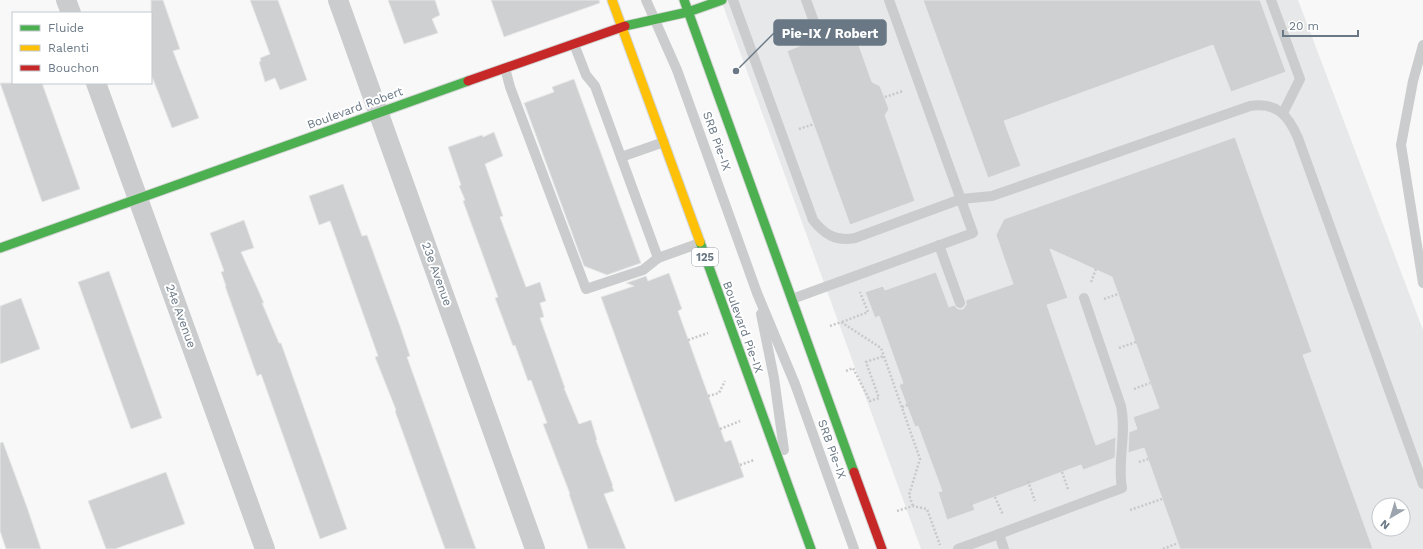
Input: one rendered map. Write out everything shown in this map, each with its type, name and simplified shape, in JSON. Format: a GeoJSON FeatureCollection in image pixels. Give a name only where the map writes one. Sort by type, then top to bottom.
{"type":"FeatureCollection","features":[{"type":"Feature","properties":{"kind":"main road","name":"Boulevard Pie-IX"},"geometry":{"type":"LineString","coordinates":[[612,0],[811,549]]}},
{"type":"Feature","properties":{"kind":"main road"},"geometry":{"type":"LineString","coordinates":[[684,0],[882,549]]}},
{"type":"Feature","properties":{"kind":"main road","name":"Boulevard Robert"},"geometry":{"type":"LineString","coordinates":[[0,248],[138,200],[378,112],[622,27],[688,12],[722,0]]}},
{"type":"Feature","properties":{"kind":"street"},"geometry":{"type":"LineString","coordinates":[[66,0],[71,12]]}},
{"type":"Feature","properties":{"kind":"street","name":"23e Avenue"},"geometry":{"type":"LineString","coordinates":[[338,0],[535,549]]}},
{"type":"Feature","properties":{"kind":"street","name":"24e Avenue"},"geometry":{"type":"LineString","coordinates":[[96,84],[265,549]]}},
{"type":"Feature","properties":{"kind":"lane","name":"SRB Pie-IX"},"geometry":{"type":"LineString","coordinates":[[646,0],[677,70],[757,293],[795,384],[854,549]]}},
{"type":"Feature","properties":{"kind":"lane"},"geometry":{"type":"LineString","coordinates":[[733,0],[812,220],[823,231],[834,238],[855,238],[960,199],[992,196],[1250,106],[1271,106],[1283,113],[1292,123],[1298,138],[1423,484]]}},
{"type":"Feature","properties":{"kind":"lane"},"geometry":{"type":"LineString","coordinates":[[806,0],[820,38]]}},
{"type":"Feature","properties":{"kind":"lane"},"geometry":{"type":"LineString","coordinates":[[792,299],[972,233],[889,0]]}},
{"type":"Feature","properties":{"kind":"lane"},"geometry":{"type":"LineString","coordinates":[[1271,0],[1300,79],[1283,113]]}},
{"type":"Feature","properties":{"kind":"lane"},"geometry":{"type":"LineString","coordinates":[[574,44],[586,76],[595,86],[658,258]]}},
{"type":"Feature","properties":{"kind":"lane"},"geometry":{"type":"LineString","coordinates":[[1423,45],[1413,81],[1401,145],[1423,283]]}},
{"type":"Feature","properties":{"kind":"lane"},"geometry":{"type":"LineString","coordinates":[[505,68],[510,87],[586,289],[643,270],[658,258],[700,243]]}},
{"type":"Feature","properties":{"kind":"lane"},"geometry":{"type":"LineString","coordinates":[[621,157],[664,142]]}},
{"type":"Feature","properties":{"kind":"lane"},"geometry":{"type":"LineString","coordinates":[[939,245],[960,303]]}},
{"type":"Feature","properties":{"kind":"lane","name":"SRB Pie-IX"},"geometry":{"type":"LineString","coordinates":[[757,293],[774,378],[788,487]]}},
{"type":"Feature","properties":{"kind":"lane"},"geometry":{"type":"LineString","coordinates":[[958,549],[1122,488],[1120,472],[1123,417],[1121,406],[1084,298]]}},
{"type":"Feature","properties":{"kind":"lane"},"geometry":{"type":"LineString","coordinates":[[999,534],[1004,549]]}},
{"type":"Feature","properties":{"kind":"path"},"geometry":{"type":"LineString","coordinates":[[885,97],[897,93]]}},
{"type":"Feature","properties":{"kind":"path"},"geometry":{"type":"LineString","coordinates":[[796,130],[814,124]]}},
{"type":"Feature","properties":{"kind":"path"},"geometry":{"type":"LineString","coordinates":[[1088,288],[1096,270]]}},
{"type":"Feature","properties":{"kind":"path"},"geometry":{"type":"LineString","coordinates":[[830,326],[868,312],[860,291]]}},
{"type":"Feature","properties":{"kind":"path"},"geometry":{"type":"LineString","coordinates":[[841,322],[881,348],[920,459],[909,495],[913,506]]}},
{"type":"Feature","properties":{"kind":"path"},"geometry":{"type":"LineString","coordinates":[[688,340],[714,331]]}},
{"type":"Feature","properties":{"kind":"path"},"geometry":{"type":"LineString","coordinates":[[846,371],[854,368],[870,401],[879,398],[866,362],[884,356]]}},
{"type":"Feature","properties":{"kind":"path"},"geometry":{"type":"LineString","coordinates":[[708,396],[719,393],[726,380]]}},
{"type":"Feature","properties":{"kind":"path"},"geometry":{"type":"LineString","coordinates":[[902,407],[910,404]]}},
{"type":"Feature","properties":{"kind":"path"},"geometry":{"type":"LineString","coordinates":[[720,429],[746,419]]}},
{"type":"Feature","properties":{"kind":"path"},"geometry":{"type":"LineString","coordinates":[[740,465],[759,458]]}},
{"type":"Feature","properties":{"kind":"path"},"geometry":{"type":"LineString","coordinates":[[1062,472],[1063,476]]}},
{"type":"Feature","properties":{"kind":"path"},"geometry":{"type":"LineString","coordinates":[[1028,481],[1031,489]]}},
{"type":"Feature","properties":{"kind":"path"},"geometry":{"type":"LineString","coordinates":[[996,497],[998,502]]}},
{"type":"Feature","properties":{"kind":"path"},"geometry":{"type":"LineString","coordinates":[[1130,510],[1162,499]]}},
{"type":"Feature","properties":{"kind":"path"},"geometry":{"type":"LineString","coordinates":[[897,511],[913,506],[927,509],[942,549]]}},
{"type":"Feature","properties":{"kind":"path"},"geometry":{"type":"LineString","coordinates":[[1163,549],[1178,543]]}},
{"type":"Feature","properties":{"kind":"shaded area"},"geometry":{"type":"Polygon","coordinates":[[[721,0],[1298,0],[1423,330],[1423,549],[921,549],[721,0]]]}},
{"type":"Feature","properties":{"kind":"building"},"geometry":{"type":"Polygon","coordinates":[[[151,0],[163,0],[180,49],[173,51],[199,118],[172,128],[152,77],[151,0]]]}},
{"type":"Feature","properties":{"kind":"building"},"geometry":{"type":"Polygon","coordinates":[[[250,0],[278,0],[307,80],[280,90],[275,78],[265,82],[259,62],[261,61],[260,58],[270,54],[250,0]]]}},
{"type":"Feature","properties":{"kind":"building"},"geometry":{"type":"Polygon","coordinates":[[[388,0],[435,0],[440,15],[432,19],[438,33],[404,44],[388,0]]]}},
{"type":"Feature","properties":{"kind":"building"},"geometry":{"type":"Polygon","coordinates":[[[491,0],[599,0],[600,3],[504,37],[491,0]]]}},
{"type":"Feature","properties":{"kind":"building"},"geometry":{"type":"Polygon","coordinates":[[[923,0],[1260,0],[1286,72],[1231,92],[1213,45],[1004,121],[1021,166],[988,178],[923,0]]]}},
{"type":"Feature","properties":{"kind":"building"},"geometry":{"type":"Polygon","coordinates":[[[852,26],[872,82],[880,86],[889,109],[885,115],[915,201],[850,225],[787,51],[814,40],[816,43],[822,44],[825,42],[826,36],[852,26]]]}},
{"type":"Feature","properties":{"kind":"building"},"geometry":{"type":"Polygon","coordinates":[[[574,79],[641,263],[607,275],[584,266],[524,103],[554,92],[552,87],[574,79]]]}},
{"type":"Feature","properties":{"kind":"building"},"geometry":{"type":"Polygon","coordinates":[[[0,83],[42,84],[80,189],[42,202],[0,83]]]}},
{"type":"Feature","properties":{"kind":"building"},"geometry":{"type":"Polygon","coordinates":[[[494,132],[503,156],[485,164],[503,216],[500,217],[526,287],[540,282],[546,301],[540,303],[544,317],[540,318],[564,388],[579,424],[591,420],[596,440],[614,491],[604,494],[626,549],[588,549],[570,494],[543,424],[547,423],[531,380],[528,381],[515,345],[513,346],[495,298],[498,297],[463,201],[465,200],[459,186],[461,185],[448,147],[482,135],[483,137],[494,132]]]}},
{"type":"Feature","properties":{"kind":"building"},"geometry":{"type":"Polygon","coordinates":[[[1235,137],[1312,352],[1303,355],[1373,549],[1180,549],[1144,448],[1128,453],[1129,432],[1137,429],[1133,417],[1159,408],[1112,277],[1050,249],[1068,298],[1047,305],[1096,445],[1116,437],[1115,458],[1083,470],[1081,465],[973,505],[975,510],[947,520],[938,492],[942,491],[918,426],[915,427],[899,385],[903,383],[879,316],[875,318],[865,292],[883,286],[885,290],[936,272],[949,307],[954,305],[958,309],[963,309],[966,305],[966,300],[1013,284],[996,235],[1004,219],[1235,137]]]}},
{"type":"Feature","properties":{"kind":"building"},"geometry":{"type":"Polygon","coordinates":[[[343,184],[362,236],[367,235],[410,356],[407,357],[476,549],[445,549],[395,411],[396,410],[375,357],[378,356],[330,221],[319,225],[309,196],[343,184]]]}},
{"type":"Feature","properties":{"kind":"building"},"geometry":{"type":"Polygon","coordinates":[[[244,220],[254,248],[241,252],[264,303],[262,303],[279,343],[281,343],[347,529],[320,539],[261,374],[257,376],[225,286],[221,272],[224,271],[210,233],[244,220]]]}},
{"type":"Feature","properties":{"kind":"building"},"geometry":{"type":"Polygon","coordinates":[[[109,271],[162,418],[131,429],[78,282],[109,271]]]}},
{"type":"Feature","properties":{"kind":"building"},"geometry":{"type":"Polygon","coordinates":[[[669,273],[682,309],[678,311],[725,442],[731,440],[744,477],[675,502],[601,297],[634,286],[626,283],[646,276],[648,281],[669,273]]]}},
{"type":"Feature","properties":{"kind":"building"},"geometry":{"type":"Polygon","coordinates":[[[21,298],[40,349],[0,364],[0,306],[21,298]]]}},
{"type":"Feature","properties":{"kind":"building"},"geometry":{"type":"Polygon","coordinates":[[[3,442],[41,549],[6,549],[0,531],[0,443],[3,442]]]}},
{"type":"Feature","properties":{"kind":"building"},"geometry":{"type":"Polygon","coordinates":[[[166,472],[185,524],[115,549],[106,549],[88,501],[166,472]]]}},
{"type":"Feature","properties":{"kind":"traffic: fast"},"geometry":{"type":"LineString","coordinates":[[684,0],[854,472]]}},
{"type":"Feature","properties":{"kind":"traffic: fast"},"geometry":{"type":"LineString","coordinates":[[625,26],[688,12],[722,0]]}},
{"type":"Feature","properties":{"kind":"traffic: fast"},"geometry":{"type":"LineString","coordinates":[[0,248],[468,81]]}},
{"type":"Feature","properties":{"kind":"traffic: fast"},"geometry":{"type":"LineString","coordinates":[[700,242],[811,549]]}},
{"type":"Feature","properties":{"kind":"traffic: slow"},"geometry":{"type":"LineString","coordinates":[[612,0],[700,242]]}},
{"type":"Feature","properties":{"kind":"traffic: jam"},"geometry":{"type":"LineString","coordinates":[[468,81],[625,26]]}},
{"type":"Feature","properties":{"kind":"traffic: jam"},"geometry":{"type":"LineString","coordinates":[[854,472],[882,549]]}},
{"type":"Feature","properties":{"kind":"place","name":"Pie-IX / Robert"},"geometry":{"type":"Point","coordinates":[736,71]}}]}
